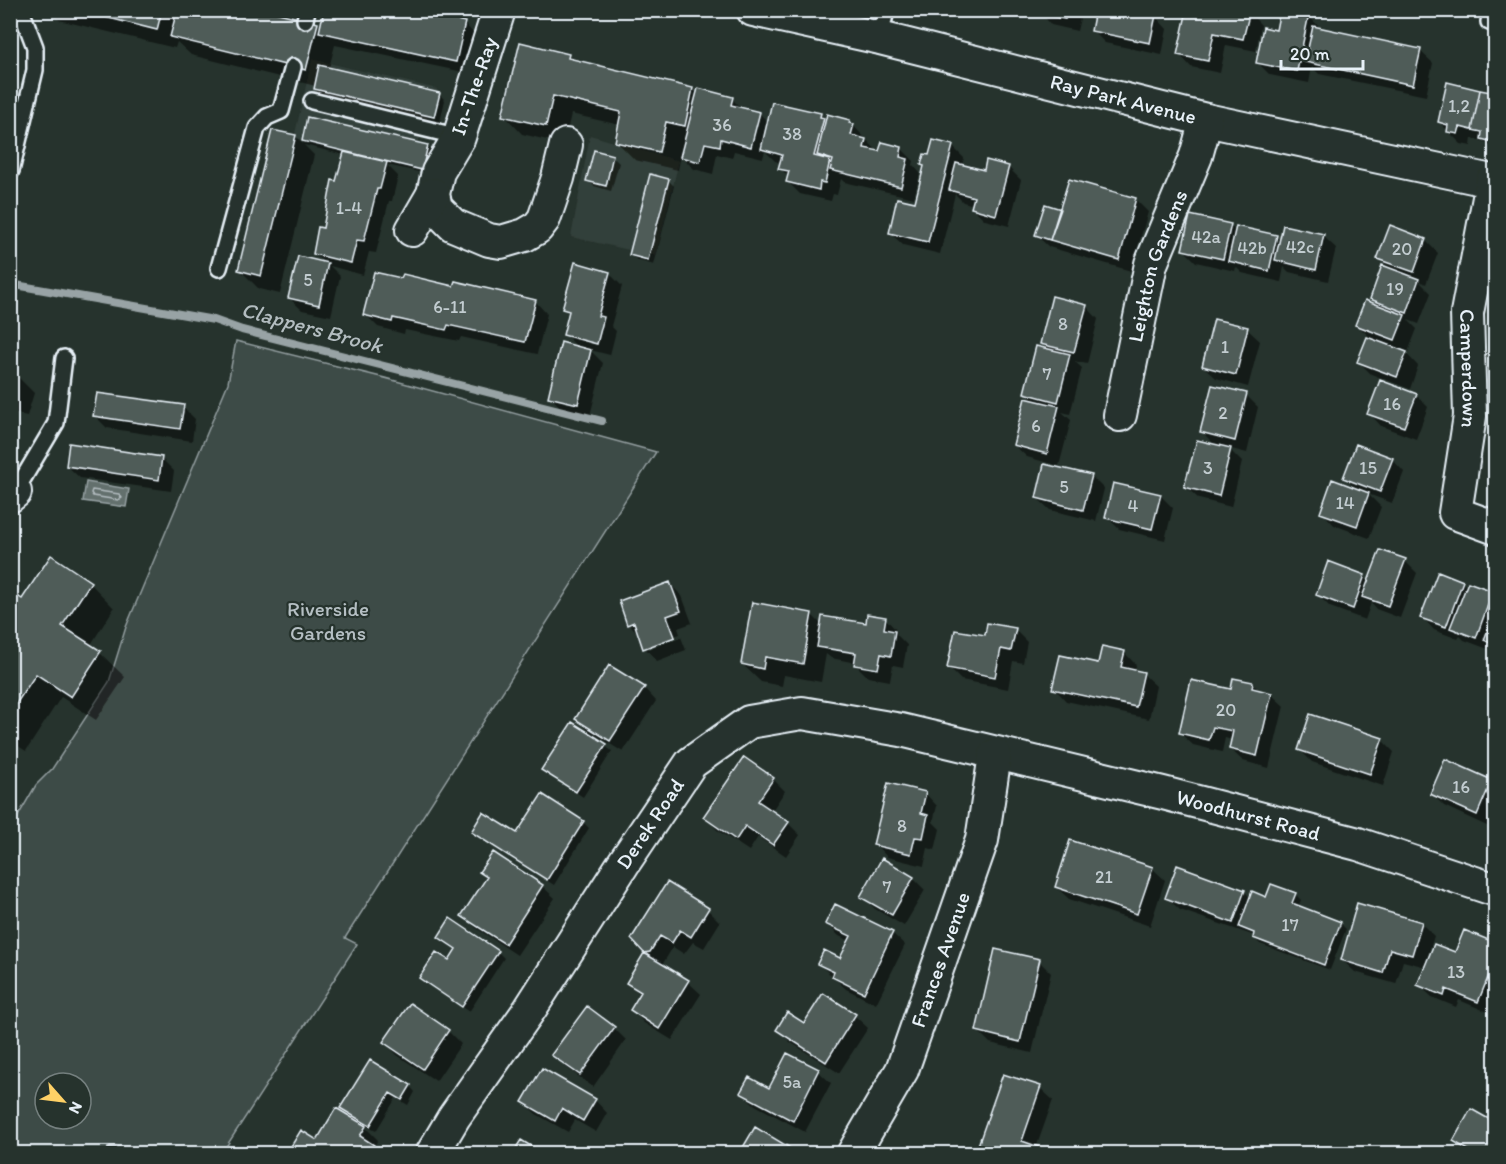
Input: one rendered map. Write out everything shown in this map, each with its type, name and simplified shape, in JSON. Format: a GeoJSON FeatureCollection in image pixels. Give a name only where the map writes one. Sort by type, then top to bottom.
{"type":"FeatureCollection","features":[{"type":"Feature","properties":{"kind":"street","name":"In-The-Ray"},"geometry":{"type":"LineString","coordinates":[[412,230],[433,194],[438,172],[459,137],[499,10]]}},
{"type":"Feature","properties":{"kind":"street","name":"Ray Park Avenue"},"geometry":{"type":"LineString","coordinates":[[753,10],[883,24],[1206,120],[1494,182]]}},
{"type":"Feature","properties":{"kind":"street","name":"Leighton Gardens"},"geometry":{"type":"LineString","coordinates":[[1120,415],[1151,264],[1196,156],[1206,120]]}},
{"type":"Feature","properties":{"kind":"street"},"geometry":{"type":"LineString","coordinates":[[433,194],[436,208],[453,225],[470,233],[501,242],[525,236],[537,228],[543,219],[558,178],[566,145]]}},
{"type":"Feature","properties":{"kind":"street","name":"Camperdown"},"geometry":{"type":"LineString","coordinates":[[1494,182],[1467,313],[1470,416],[1455,513],[1496,528]]}},
{"type":"Feature","properties":{"kind":"street","name":"Derek Road"},"geometry":{"type":"LineString","coordinates":[[432,1154],[454,1117],[530,1009],[691,763],[749,722],[802,713],[901,730],[995,754]]}},
{"type":"Feature","properties":{"kind":"street","name":"Woodhurst Road"},"geometry":{"type":"LineString","coordinates":[[995,754],[1358,844],[1496,890]]}},
{"type":"Feature","properties":{"kind":"street","name":"Frances Avenue"},"geometry":{"type":"LineString","coordinates":[[853,1154],[902,1070],[982,840],[995,754]]}},
{"type":"Feature","properties":{"kind":"lane"},"geometry":{"type":"LineString","coordinates":[[11,171],[35,70],[35,47],[21,10]]}},
{"type":"Feature","properties":{"kind":"lane"},"geometry":{"type":"LineString","coordinates":[[1491,10],[1489,22],[1496,24]]}},
{"type":"Feature","properties":{"kind":"lane"},"geometry":{"type":"LineString","coordinates":[[219,268],[257,128],[267,117],[281,111],[292,67]]}},
{"type":"Feature","properties":{"kind":"lane"},"geometry":{"type":"LineString","coordinates":[[312,101],[459,137]]}},
{"type":"Feature","properties":{"kind":"lane"},"geometry":{"type":"LineString","coordinates":[[13,494],[56,423],[64,358]]}},
{"type":"Feature","properties":{"kind":"shaded area"},"geometry":{"type":"Polygon","coordinates":[[[312,59],[437,89],[418,143],[420,167],[294,138],[312,59]]]}},
{"type":"Feature","properties":{"kind":"shaded area"},"geometry":{"type":"Polygon","coordinates":[[[590,135],[679,161],[656,256],[571,237],[590,135]]]}},
{"type":"Feature","properties":{"kind":"green space","name":"Riverside Gardens"},"geometry":{"type":"Polygon","coordinates":[[[236,341],[385,378],[656,452],[345,938],[357,944],[222,1153],[11,1154],[11,828],[36,785],[52,769],[109,682],[126,627],[228,383],[236,341]]]}},
{"type":"Feature","properties":{"kind":"water"},"geometry":{"type":"Polygon","coordinates":[[[86,482],[129,489],[126,507],[83,501],[86,482]]]}},
{"type":"Feature","properties":{"kind":"building"},"geometry":{"type":"Polygon","coordinates":[[[77,10],[162,10],[157,30],[77,10]]]}},
{"type":"Feature","properties":{"kind":"building"},"geometry":{"type":"Polygon","coordinates":[[[177,10],[267,10],[318,23],[306,70],[170,37],[177,10]]]}},
{"type":"Feature","properties":{"kind":"building"},"geometry":{"type":"Polygon","coordinates":[[[324,10],[413,10],[465,22],[456,62],[319,32],[324,10]]]}},
{"type":"Feature","properties":{"kind":"building"},"geometry":{"type":"Polygon","coordinates":[[[1038,10],[1067,10],[1065,19],[1037,13],[1038,10]]]}},
{"type":"Feature","properties":{"kind":"building"},"geometry":{"type":"Polygon","coordinates":[[[1095,10],[1134,10],[1156,15],[1150,43],[1091,31],[1095,10]]]}},
{"type":"Feature","properties":{"kind":"building"},"geometry":{"type":"Polygon","coordinates":[[[1187,10],[1250,11],[1243,39],[1214,33],[1208,61],[1177,55],[1187,10]]]}},
{"type":"Feature","properties":{"kind":"building"},"geometry":{"type":"Polygon","coordinates":[[[1280,10],[1309,14],[1297,71],[1256,63],[1263,27],[1276,30],[1280,10]]]}},
{"type":"Feature","properties":{"kind":"building"},"geometry":{"type":"Polygon","coordinates":[[[1313,26],[1421,49],[1413,85],[1305,62],[1313,26]]]}},
{"type":"Feature","properties":{"kind":"building"},"geometry":{"type":"Polygon","coordinates":[[[520,42],[569,54],[568,58],[693,88],[685,126],[666,122],[659,152],[615,142],[621,112],[553,96],[546,126],[502,116],[520,42]]]}},
{"type":"Feature","properties":{"kind":"building"},"geometry":{"type":"Polygon","coordinates":[[[319,65],[440,93],[434,117],[314,89],[319,65]]]}},
{"type":"Feature","properties":{"kind":"building"},"geometry":{"type":"Polygon","coordinates":[[[1447,82],[1480,90],[1472,130],[1460,127],[1458,134],[1447,132],[1448,125],[1438,122],[1447,82]]]}},
{"type":"Feature","properties":{"kind":"building"},"geometry":{"type":"Polygon","coordinates":[[[698,88],[733,97],[731,105],[760,112],[751,147],[721,139],[720,146],[705,143],[700,162],[680,157],[698,88]]]}},
{"type":"Feature","properties":{"kind":"building"},"geometry":{"type":"Polygon","coordinates":[[[1480,90],[1496,93],[1496,135],[1493,142],[1481,139],[1482,132],[1472,130],[1480,90]]]}},
{"type":"Feature","properties":{"kind":"building"},"geometry":{"type":"Polygon","coordinates":[[[772,102],[821,113],[820,117],[824,118],[814,156],[830,160],[825,183],[820,182],[819,190],[786,182],[789,171],[778,169],[782,155],[761,149],[772,102]]]}},
{"type":"Feature","properties":{"kind":"building"},"geometry":{"type":"Polygon","coordinates":[[[827,114],[850,120],[849,123],[854,124],[851,135],[866,139],[864,148],[879,151],[882,142],[902,147],[900,157],[908,159],[901,187],[830,170],[833,160],[817,155],[827,114]]]}},
{"type":"Feature","properties":{"kind":"building"},"geometry":{"type":"Polygon","coordinates":[[[307,117],[428,145],[422,170],[302,141],[307,117]]]}},
{"type":"Feature","properties":{"kind":"building"},"geometry":{"type":"Polygon","coordinates":[[[272,130],[296,135],[261,276],[238,270],[272,130]]]}},
{"type":"Feature","properties":{"kind":"building"},"geometry":{"type":"Polygon","coordinates":[[[933,140],[953,145],[928,242],[889,233],[897,198],[915,202],[924,166],[921,165],[924,154],[929,155],[933,140]]]}},
{"type":"Feature","properties":{"kind":"building"},"geometry":{"type":"Polygon","coordinates":[[[594,150],[613,155],[606,186],[586,181],[594,150]]]}},
{"type":"Feature","properties":{"kind":"building"},"geometry":{"type":"Polygon","coordinates":[[[344,152],[387,162],[380,189],[377,189],[364,241],[357,240],[351,263],[313,254],[318,227],[323,228],[332,180],[336,181],[344,152]]]}},
{"type":"Feature","properties":{"kind":"building"},"geometry":{"type":"Polygon","coordinates":[[[986,160],[1009,166],[996,215],[971,208],[974,197],[949,190],[956,163],[984,170],[986,160]]]}},
{"type":"Feature","properties":{"kind":"building"},"geometry":{"type":"Polygon","coordinates":[[[650,174],[669,179],[648,260],[629,255],[650,174]]]}},
{"type":"Feature","properties":{"kind":"building"},"geometry":{"type":"Polygon","coordinates":[[[1069,179],[1136,198],[1119,260],[1050,240],[1069,179]]]}},
{"type":"Feature","properties":{"kind":"building"},"geometry":{"type":"Polygon","coordinates":[[[1045,204],[1061,209],[1050,240],[1035,235],[1045,204]]]}},
{"type":"Feature","properties":{"kind":"building"},"geometry":{"type":"Polygon","coordinates":[[[1190,215],[1231,224],[1223,259],[1182,250],[1190,215]]]}},
{"type":"Feature","properties":{"kind":"building"},"geometry":{"type":"Polygon","coordinates":[[[1283,225],[1324,234],[1316,270],[1275,260],[1283,225]]]}},
{"type":"Feature","properties":{"kind":"building"},"geometry":{"type":"Polygon","coordinates":[[[1390,225],[1426,239],[1414,272],[1377,259],[1390,225]]]}},
{"type":"Feature","properties":{"kind":"building"},"geometry":{"type":"Polygon","coordinates":[[[1236,226],[1277,235],[1269,271],[1228,261],[1236,226]]]}},
{"type":"Feature","properties":{"kind":"building"},"geometry":{"type":"Polygon","coordinates":[[[298,256],[328,263],[319,305],[288,298],[298,256]]]}},
{"type":"Feature","properties":{"kind":"building"},"geometry":{"type":"Polygon","coordinates":[[[575,262],[610,272],[598,316],[604,317],[597,344],[563,335],[569,311],[562,309],[575,262]]]}},
{"type":"Feature","properties":{"kind":"building"},"geometry":{"type":"Polygon","coordinates":[[[1382,265],[1419,279],[1407,313],[1370,299],[1382,265]]]}},
{"type":"Feature","properties":{"kind":"building"},"geometry":{"type":"Polygon","coordinates":[[[374,272],[401,278],[403,274],[453,286],[455,281],[536,300],[525,342],[448,325],[446,330],[393,318],[392,322],[363,315],[374,272]]]}},
{"type":"Feature","properties":{"kind":"building"},"geometry":{"type":"Polygon","coordinates":[[[1052,296],[1087,305],[1074,352],[1040,344],[1052,296]]]}},
{"type":"Feature","properties":{"kind":"building"},"geometry":{"type":"Polygon","coordinates":[[[1365,300],[1405,315],[1395,340],[1355,325],[1365,300]]]}},
{"type":"Feature","properties":{"kind":"building"},"geometry":{"type":"Polygon","coordinates":[[[1214,319],[1248,327],[1236,375],[1202,366],[1214,319]]]}},
{"type":"Feature","properties":{"kind":"building"},"geometry":{"type":"Polygon","coordinates":[[[1367,337],[1407,352],[1397,377],[1357,362],[1367,337]]]}},
{"type":"Feature","properties":{"kind":"building"},"geometry":{"type":"Polygon","coordinates":[[[561,342],[591,350],[578,404],[548,397],[561,342]]]}},
{"type":"Feature","properties":{"kind":"building"},"geometry":{"type":"Polygon","coordinates":[[[1036,346],[1070,354],[1058,402],[1024,393],[1036,346]]]}},
{"type":"Feature","properties":{"kind":"building"},"geometry":{"type":"Polygon","coordinates":[[[10,371],[16,373],[10,391],[10,371]]]}},
{"type":"Feature","properties":{"kind":"building"},"geometry":{"type":"Polygon","coordinates":[[[1380,380],[1417,394],[1404,427],[1367,414],[1380,380]]]}},
{"type":"Feature","properties":{"kind":"building"},"geometry":{"type":"Polygon","coordinates":[[[1212,385],[1247,393],[1235,441],[1200,432],[1212,385]]]}},
{"type":"Feature","properties":{"kind":"building"},"geometry":{"type":"Polygon","coordinates":[[[97,393],[184,405],[180,429],[93,416],[97,393]]]}},
{"type":"Feature","properties":{"kind":"building"},"geometry":{"type":"Polygon","coordinates":[[[1025,398],[1059,406],[1047,454],[1013,445],[1025,398]]]}},
{"type":"Feature","properties":{"kind":"building"},"geometry":{"type":"Polygon","coordinates":[[[1197,440],[1231,448],[1219,496],[1184,487],[1197,440]]]}},
{"type":"Feature","properties":{"kind":"building"},"geometry":{"type":"Polygon","coordinates":[[[69,443],[162,457],[159,480],[66,466],[69,443]]]}},
{"type":"Feature","properties":{"kind":"building"},"geometry":{"type":"Polygon","coordinates":[[[1356,444],[1393,458],[1380,492],[1343,478],[1356,444]]]}},
{"type":"Feature","properties":{"kind":"building"},"geometry":{"type":"Polygon","coordinates":[[[1044,464],[1092,475],[1083,510],[1036,498],[1044,464]]]}},
{"type":"Feature","properties":{"kind":"building"},"geometry":{"type":"Polygon","coordinates":[[[1332,479],[1369,493],[1357,526],[1320,513],[1332,479]]]}},
{"type":"Feature","properties":{"kind":"building"},"geometry":{"type":"Polygon","coordinates":[[[1113,483],[1161,494],[1152,529],[1105,518],[1113,483]]]}},
{"type":"Feature","properties":{"kind":"building"},"geometry":{"type":"Polygon","coordinates":[[[1380,550],[1406,559],[1388,606],[1362,597],[1380,550]]]}},
{"type":"Feature","properties":{"kind":"building"},"geometry":{"type":"Polygon","coordinates":[[[51,555],[91,582],[62,626],[101,651],[71,697],[36,674],[10,713],[10,591],[22,599],[51,555]]]}},
{"type":"Feature","properties":{"kind":"building"},"geometry":{"type":"Polygon","coordinates":[[[1328,561],[1365,575],[1353,609],[1316,595],[1328,561]]]}},
{"type":"Feature","properties":{"kind":"building"},"geometry":{"type":"Polygon","coordinates":[[[1438,571],[1463,581],[1446,627],[1420,618],[1438,571]]]}},
{"type":"Feature","properties":{"kind":"building"},"geometry":{"type":"Polygon","coordinates":[[[670,582],[681,611],[667,616],[675,637],[643,649],[634,622],[627,625],[619,601],[670,582]]]}},
{"type":"Feature","properties":{"kind":"building"},"geometry":{"type":"Polygon","coordinates":[[[1468,582],[1493,591],[1476,638],[1450,628],[1468,582]]]}},
{"type":"Feature","properties":{"kind":"building"},"geometry":{"type":"Polygon","coordinates":[[[752,602],[812,613],[803,664],[765,657],[763,669],[741,664],[752,602]]]}},
{"type":"Feature","properties":{"kind":"building"},"geometry":{"type":"Polygon","coordinates":[[[1496,608],[1496,645],[1484,640],[1496,608]]]}},
{"type":"Feature","properties":{"kind":"building"},"geometry":{"type":"Polygon","coordinates":[[[867,614],[886,617],[884,629],[895,631],[891,656],[881,654],[878,669],[854,665],[856,653],[817,647],[822,616],[866,623],[867,614]]]}},
{"type":"Feature","properties":{"kind":"building"},"geometry":{"type":"Polygon","coordinates":[[[987,623],[1016,628],[1011,651],[1001,649],[995,677],[947,668],[955,630],[985,635],[987,623]]]}},
{"type":"Feature","properties":{"kind":"building"},"geometry":{"type":"Polygon","coordinates":[[[1102,646],[1125,651],[1121,667],[1144,672],[1136,707],[1052,689],[1060,655],[1098,663],[1102,646]]]}},
{"type":"Feature","properties":{"kind":"building"},"geometry":{"type":"Polygon","coordinates":[[[609,665],[645,687],[610,741],[575,719],[609,665]]]}},
{"type":"Feature","properties":{"kind":"building"},"geometry":{"type":"Polygon","coordinates":[[[1233,678],[1253,682],[1252,688],[1272,693],[1257,756],[1229,749],[1233,731],[1213,727],[1209,740],[1179,733],[1191,680],[1231,689],[1233,678]]]}},
{"type":"Feature","properties":{"kind":"building"},"geometry":{"type":"Polygon","coordinates":[[[1310,714],[1383,738],[1370,774],[1298,750],[1310,714]]]}},
{"type":"Feature","properties":{"kind":"building"},"geometry":{"type":"Polygon","coordinates":[[[572,722],[607,744],[576,792],[541,770],[572,722]]]}},
{"type":"Feature","properties":{"kind":"building"},"geometry":{"type":"Polygon","coordinates":[[[744,757],[774,778],[758,801],[789,822],[773,845],[745,826],[736,840],[703,817],[744,757]]]}},
{"type":"Feature","properties":{"kind":"building"},"geometry":{"type":"Polygon","coordinates":[[[1445,759],[1492,780],[1477,815],[1430,794],[1445,759]]]}},
{"type":"Feature","properties":{"kind":"building"},"geometry":{"type":"Polygon","coordinates":[[[888,783],[926,792],[921,813],[928,815],[923,838],[915,837],[911,854],[873,845],[888,783]]]}},
{"type":"Feature","properties":{"kind":"building"},"geometry":{"type":"Polygon","coordinates":[[[542,794],[584,821],[547,880],[471,832],[483,812],[517,833],[542,794]]]}},
{"type":"Feature","properties":{"kind":"building"},"geometry":{"type":"Polygon","coordinates":[[[1070,840],[1153,867],[1137,914],[1055,887],[1070,840]]]}},
{"type":"Feature","properties":{"kind":"building"},"geometry":{"type":"Polygon","coordinates":[[[493,852],[543,885],[505,944],[461,916],[487,877],[479,872],[493,852]]]}},
{"type":"Feature","properties":{"kind":"building"},"geometry":{"type":"Polygon","coordinates":[[[882,858],[914,877],[892,915],[860,897],[882,858]]]}},
{"type":"Feature","properties":{"kind":"building"},"geometry":{"type":"Polygon","coordinates":[[[1177,865],[1245,890],[1233,923],[1165,898],[1177,865]]]}},
{"type":"Feature","properties":{"kind":"building"},"geometry":{"type":"Polygon","coordinates":[[[667,882],[709,908],[691,937],[680,930],[672,943],[660,936],[650,952],[644,953],[631,939],[667,882]]]}},
{"type":"Feature","properties":{"kind":"building"},"geometry":{"type":"Polygon","coordinates":[[[1271,884],[1296,893],[1292,903],[1341,922],[1324,965],[1253,938],[1254,933],[1239,927],[1252,891],[1266,897],[1271,884]]]}},
{"type":"Feature","properties":{"kind":"building"},"geometry":{"type":"Polygon","coordinates":[[[1357,903],[1422,922],[1412,955],[1390,949],[1383,973],[1341,960],[1357,903]]]}},
{"type":"Feature","properties":{"kind":"building"},"geometry":{"type":"Polygon","coordinates":[[[835,904],[893,932],[864,993],[832,977],[834,972],[817,964],[824,950],[840,958],[851,936],[825,924],[835,904]]]}},
{"type":"Feature","properties":{"kind":"building"},"geometry":{"type":"Polygon","coordinates":[[[450,918],[499,951],[462,1007],[419,978],[436,952],[449,960],[456,949],[438,937],[450,918]]]}},
{"type":"Feature","properties":{"kind":"building"},"geometry":{"type":"Polygon","coordinates":[[[1464,930],[1496,943],[1496,958],[1478,1002],[1446,989],[1444,996],[1417,985],[1434,944],[1455,952],[1464,930]]]}},
{"type":"Feature","properties":{"kind":"building"},"geometry":{"type":"Polygon","coordinates":[[[995,949],[1040,959],[1020,1042],[976,1031],[995,949]]]}},
{"type":"Feature","properties":{"kind":"building"},"geometry":{"type":"Polygon","coordinates":[[[644,953],[689,980],[659,1029],[630,1010],[641,992],[626,983],[644,953]]]}},
{"type":"Feature","properties":{"kind":"building"},"geometry":{"type":"Polygon","coordinates":[[[823,993],[856,1014],[826,1062],[776,1030],[787,1012],[804,1023],[823,993]]]}},
{"type":"Feature","properties":{"kind":"building"},"geometry":{"type":"Polygon","coordinates":[[[410,1003],[449,1030],[423,1069],[383,1042],[410,1003]]]}},
{"type":"Feature","properties":{"kind":"building"},"geometry":{"type":"Polygon","coordinates":[[[587,1006],[615,1027],[580,1075],[551,1055],[587,1006]]]}},
{"type":"Feature","properties":{"kind":"building"},"geometry":{"type":"Polygon","coordinates":[[[787,1053],[819,1069],[793,1121],[740,1093],[749,1077],[769,1088],[787,1053]]]}},
{"type":"Feature","properties":{"kind":"building"},"geometry":{"type":"Polygon","coordinates":[[[370,1060],[411,1085],[402,1100],[390,1093],[370,1126],[340,1108],[370,1060]]]}},
{"type":"Feature","properties":{"kind":"building"},"geometry":{"type":"Polygon","coordinates":[[[542,1068],[596,1099],[583,1121],[562,1108],[555,1121],[522,1102],[542,1068]]]}},
{"type":"Feature","properties":{"kind":"building"},"geometry":{"type":"Polygon","coordinates":[[[1003,1074],[1041,1086],[1022,1141],[1045,1149],[1044,1154],[975,1154],[1003,1074]]]}},
{"type":"Feature","properties":{"kind":"building"},"geometry":{"type":"Polygon","coordinates":[[[336,1108],[366,1126],[360,1136],[374,1145],[369,1154],[361,1154],[356,1150],[354,1154],[300,1154],[290,1148],[301,1130],[317,1140],[336,1108]]]}},
{"type":"Feature","properties":{"kind":"building"},"geometry":{"type":"Polygon","coordinates":[[[1471,1109],[1496,1123],[1496,1154],[1475,1154],[1453,1141],[1471,1109]]]}},
{"type":"Feature","properties":{"kind":"building"},"geometry":{"type":"Polygon","coordinates":[[[755,1127],[797,1152],[796,1154],[739,1154],[755,1127]]]}},
{"type":"Feature","properties":{"kind":"building"},"geometry":{"type":"Polygon","coordinates":[[[521,1140],[544,1154],[512,1154],[521,1140]]]}},
{"type":"Feature","properties":{"kind":"building"},"geometry":{"type":"Polygon","coordinates":[[[108,1147],[143,1148],[143,1154],[108,1154],[108,1147]]]}},
{"type":"Feature","properties":{"kind":"waterway","name":"Clappers Brook"},"geometry":{"type":"LineString","coordinates":[[10,284],[214,320],[242,330],[602,421]]}}]}
